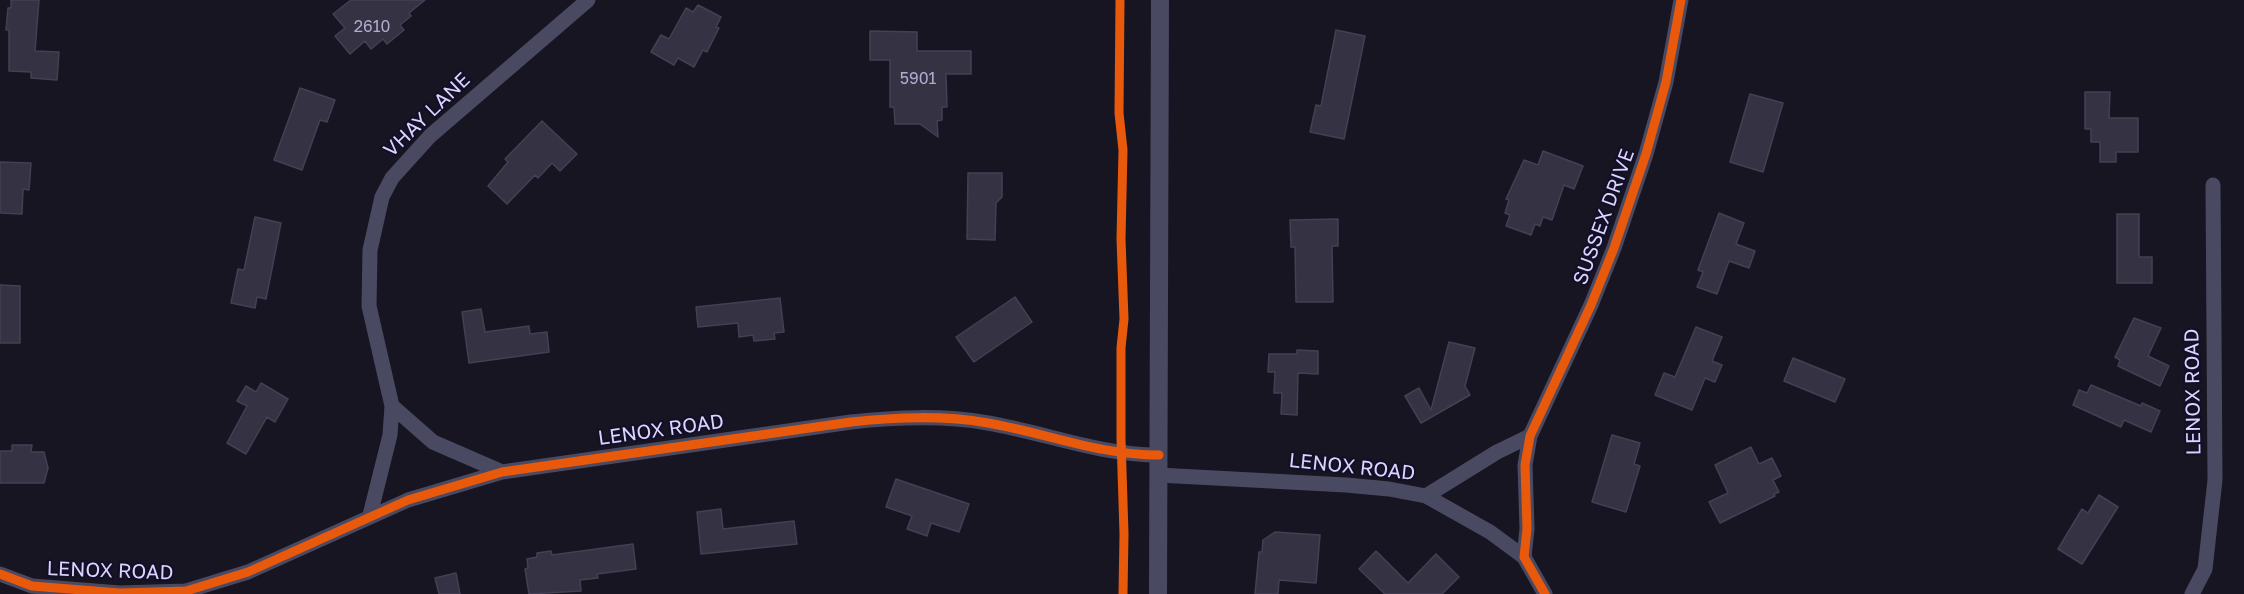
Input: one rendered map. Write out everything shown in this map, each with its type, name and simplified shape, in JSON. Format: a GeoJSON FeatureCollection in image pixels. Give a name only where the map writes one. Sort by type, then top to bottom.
{"type":"FeatureCollection","features":[{"type":"Feature","properties":{"kind":"street","name":"VHAY LANE"},"geometry":{"type":"LineString","coordinates":[[370,515],[390,435],[392,406],[369,306],[370,250],[382,197],[397,171],[430,136],[588,0]]}},
{"type":"Feature","properties":{"kind":"street"},"geometry":{"type":"LineString","coordinates":[[1158,594],[1160,0]]}},
{"type":"Feature","properties":{"kind":"street","name":"SUSSEX DRIVE"},"geometry":{"type":"LineString","coordinates":[[1524,557],[1527,529],[1525,465],[1530,436],[1614,248],[1646,154],[1666,82],[1682,0]]}},
{"type":"Feature","properties":{"kind":"street","name":"LENOX ROAD"},"geometry":{"type":"LineString","coordinates":[[2192,594],[2205,569],[2215,480],[2213,185]]}},
{"type":"Feature","properties":{"kind":"street"},"geometry":{"type":"LineString","coordinates":[[392,406],[433,442],[502,472]]}},
{"type":"Feature","properties":{"kind":"street","name":"LENOX ROAD"},"geometry":{"type":"LineString","coordinates":[[2,577],[35,590],[185,593],[248,572],[370,515],[450,486],[502,472],[812,426],[899,417],[988,423],[1110,453],[1159,455]]}},
{"type":"Feature","properties":{"kind":"street"},"geometry":{"type":"LineString","coordinates":[[1425,496],[1497,452],[1530,436]]}},
{"type":"Feature","properties":{"kind":"street","name":"LENOX ROAD"},"geometry":{"type":"LineString","coordinates":[[1158,475],[1346,485],[1389,489],[1425,496],[1490,532],[1524,557]]}},
{"type":"Feature","properties":{"kind":"street"},"geometry":{"type":"LineString","coordinates":[[1524,557],[1545,594]]}},
{"type":"Feature","properties":{"kind":"building"},"geometry":{"type":"Polygon","coordinates":[[[11,0],[39,0],[35,51],[59,52],[57,80],[31,78],[31,72],[9,71],[9,30],[6,30],[11,0]]]}},
{"type":"Feature","properties":{"kind":"building"},"geometry":{"type":"Polygon","coordinates":[[[351,0],[425,0],[409,13],[411,16],[400,25],[404,30],[387,44],[383,39],[371,49],[365,41],[350,54],[335,36],[345,28],[333,14],[351,0]]]}},
{"type":"Feature","properties":{"kind":"building"},"geometry":{"type":"Polygon","coordinates":[[[698,5],[721,17],[716,27],[719,28],[707,52],[703,50],[694,67],[678,58],[674,65],[651,52],[661,35],[669,39],[686,8],[693,12],[698,5]]]}},
{"type":"Feature","properties":{"kind":"building"},"geometry":{"type":"Polygon","coordinates":[[[1336,30],[1365,36],[1344,139],[1310,132],[1316,105],[1321,106],[1336,30]]]}},
{"type":"Feature","properties":{"kind":"building"},"geometry":{"type":"Polygon","coordinates":[[[870,31],[917,32],[917,51],[971,51],[971,74],[946,74],[947,107],[942,107],[942,120],[937,121],[938,137],[920,124],[895,124],[894,107],[890,107],[890,60],[870,60],[870,31]]]}},
{"type":"Feature","properties":{"kind":"building"},"geometry":{"type":"Polygon","coordinates":[[[300,88],[335,100],[327,122],[320,120],[302,170],[274,160],[300,88]]]}},
{"type":"Feature","properties":{"kind":"building"},"geometry":{"type":"Polygon","coordinates":[[[2085,92],[2110,92],[2109,118],[2138,118],[2138,152],[2116,152],[2116,162],[2100,162],[2100,142],[2091,142],[2091,129],[2085,129],[2085,92]]]}},
{"type":"Feature","properties":{"kind":"building"},"geometry":{"type":"Polygon","coordinates":[[[1750,94],[1783,103],[1763,172],[1730,162],[1750,94]]]}},
{"type":"Feature","properties":{"kind":"building"},"geometry":{"type":"Polygon","coordinates":[[[542,121],[577,154],[560,171],[552,163],[538,178],[535,175],[507,204],[488,186],[508,162],[505,159],[542,121]]]}},
{"type":"Feature","properties":{"kind":"building"},"geometry":{"type":"Polygon","coordinates":[[[1543,151],[1583,166],[1574,189],[1564,185],[1552,220],[1543,217],[1540,226],[1535,224],[1531,235],[1506,226],[1510,215],[1505,213],[1509,200],[1506,199],[1524,160],[1538,165],[1543,151]]]}},
{"type":"Feature","properties":{"kind":"building"},"geometry":{"type":"Polygon","coordinates":[[[0,162],[31,163],[29,190],[23,189],[22,214],[0,213],[0,162]]]}},
{"type":"Feature","properties":{"kind":"building"},"geometry":{"type":"Polygon","coordinates":[[[968,173],[1002,173],[1002,197],[996,203],[995,240],[967,239],[968,173]]]}},
{"type":"Feature","properties":{"kind":"building"},"geometry":{"type":"Polygon","coordinates":[[[1719,213],[1744,223],[1736,244],[1755,251],[1749,268],[1729,261],[1717,294],[1697,287],[1703,272],[1698,270],[1719,213]]]}},
{"type":"Feature","properties":{"kind":"building"},"geometry":{"type":"Polygon","coordinates":[[[2117,214],[2139,214],[2139,257],[2152,257],[2152,283],[2117,283],[2117,214]]]}},
{"type":"Feature","properties":{"kind":"building"},"geometry":{"type":"Polygon","coordinates":[[[255,217],[281,223],[266,299],[257,297],[255,308],[231,303],[238,269],[244,270],[255,217]]]}},
{"type":"Feature","properties":{"kind":"building"},"geometry":{"type":"Polygon","coordinates":[[[1338,219],[1338,246],[1332,246],[1333,302],[1296,302],[1295,247],[1291,247],[1290,220],[1338,219]]]}},
{"type":"Feature","properties":{"kind":"building"},"geometry":{"type":"Polygon","coordinates":[[[0,285],[20,286],[20,343],[0,343],[0,285]]]}},
{"type":"Feature","properties":{"kind":"building"},"geometry":{"type":"Polygon","coordinates":[[[1015,297],[1032,322],[974,362],[956,337],[1015,297]]]}},
{"type":"Feature","properties":{"kind":"building"},"geometry":{"type":"Polygon","coordinates":[[[780,298],[784,332],[774,333],[775,339],[754,341],[753,335],[739,337],[738,323],[698,327],[696,307],[780,298]]]}},
{"type":"Feature","properties":{"kind":"building"},"geometry":{"type":"Polygon","coordinates":[[[481,309],[485,332],[529,326],[530,334],[547,332],[549,352],[469,363],[462,312],[481,309]]]}},
{"type":"Feature","properties":{"kind":"building"},"geometry":{"type":"Polygon","coordinates":[[[2134,318],[2161,328],[2148,356],[2169,366],[2160,386],[2118,366],[2120,360],[2115,357],[2134,318]]]}},
{"type":"Feature","properties":{"kind":"building"},"geometry":{"type":"Polygon","coordinates":[[[1696,327],[1722,337],[1712,361],[1722,365],[1715,382],[1705,378],[1692,410],[1655,395],[1664,373],[1675,377],[1696,327]]]}},
{"type":"Feature","properties":{"kind":"building"},"geometry":{"type":"Polygon","coordinates":[[[1449,342],[1475,348],[1465,386],[1470,395],[1421,423],[1405,396],[1419,388],[1431,410],[1449,342]]]}},
{"type":"Feature","properties":{"kind":"building"},"geometry":{"type":"Polygon","coordinates":[[[1297,350],[1318,351],[1318,374],[1298,373],[1297,415],[1281,414],[1282,393],[1274,393],[1275,372],[1268,372],[1269,354],[1297,354],[1297,350]]]}},
{"type":"Feature","properties":{"kind":"building"},"geometry":{"type":"Polygon","coordinates":[[[1793,358],[1845,379],[1835,402],[1784,381],[1793,358]]]}},
{"type":"Feature","properties":{"kind":"building"},"geometry":{"type":"Polygon","coordinates":[[[261,383],[288,399],[275,422],[267,417],[246,454],[227,443],[247,406],[237,401],[246,386],[256,392],[261,383]]]}},
{"type":"Feature","properties":{"kind":"building"},"geometry":{"type":"Polygon","coordinates":[[[2091,385],[2141,406],[2142,403],[2160,411],[2151,432],[2124,420],[2121,427],[2073,405],[2079,390],[2087,393],[2091,385]]]}},
{"type":"Feature","properties":{"kind":"building"},"geometry":{"type":"Polygon","coordinates":[[[1612,435],[1640,443],[1634,464],[1640,466],[1626,512],[1592,502],[1612,435]]]}},
{"type":"Feature","properties":{"kind":"building"},"geometry":{"type":"Polygon","coordinates":[[[12,445],[32,445],[31,452],[44,452],[48,468],[44,483],[0,483],[0,451],[12,451],[12,445]]]}},
{"type":"Feature","properties":{"kind":"building"},"geometry":{"type":"Polygon","coordinates":[[[1751,447],[1759,464],[1772,458],[1781,476],[1773,480],[1779,492],[1720,523],[1709,502],[1728,493],[1715,465],[1751,447]]]}},
{"type":"Feature","properties":{"kind":"building"},"geometry":{"type":"Polygon","coordinates":[[[896,479],[969,504],[959,532],[931,523],[927,536],[907,529],[912,516],[886,507],[896,479]]]}},
{"type":"Feature","properties":{"kind":"building"},"geometry":{"type":"Polygon","coordinates":[[[2099,495],[2118,507],[2082,564],[2058,549],[2082,509],[2088,513],[2099,495]]]}},
{"type":"Feature","properties":{"kind":"building"},"geometry":{"type":"Polygon","coordinates":[[[721,509],[723,529],[794,521],[797,544],[701,554],[697,512],[721,509]]]}},
{"type":"Feature","properties":{"kind":"building"},"geometry":{"type":"Polygon","coordinates":[[[1275,532],[1320,535],[1316,583],[1279,580],[1278,594],[1255,594],[1259,552],[1262,552],[1263,540],[1275,532]]]}},
{"type":"Feature","properties":{"kind":"building"},"geometry":{"type":"Polygon","coordinates":[[[633,544],[636,569],[597,574],[598,578],[580,580],[581,591],[529,594],[525,569],[528,568],[527,559],[537,557],[537,553],[551,551],[552,555],[633,544]]]}},
{"type":"Feature","properties":{"kind":"building"},"geometry":{"type":"Polygon","coordinates":[[[1376,551],[1408,583],[1436,554],[1459,577],[1442,594],[1385,594],[1359,569],[1376,551]]]}},
{"type":"Feature","properties":{"kind":"building"},"geometry":{"type":"Polygon","coordinates":[[[456,573],[460,594],[439,594],[435,578],[456,573]]]}},
{"type":"Feature","properties":{"kind":"cycle path"},"geometry":{"type":"LineString","coordinates":[[1120,0],[1119,113],[1123,150],[1121,239],[1124,319],[1121,348],[1123,594]]}},
{"type":"Feature","properties":{"kind":"cycle path"},"geometry":{"type":"LineString","coordinates":[[1545,594],[1524,557],[1527,529],[1525,465],[1530,436],[1591,305],[1614,248],[1646,154],[1666,82],[1681,0]]}},
{"type":"Feature","properties":{"kind":"cycle path"},"geometry":{"type":"LineString","coordinates":[[0,574],[32,586],[120,593],[186,591],[248,572],[408,500],[502,472],[851,422],[920,418],[971,420],[1010,427],[1094,448],[1159,455]]}}]}
